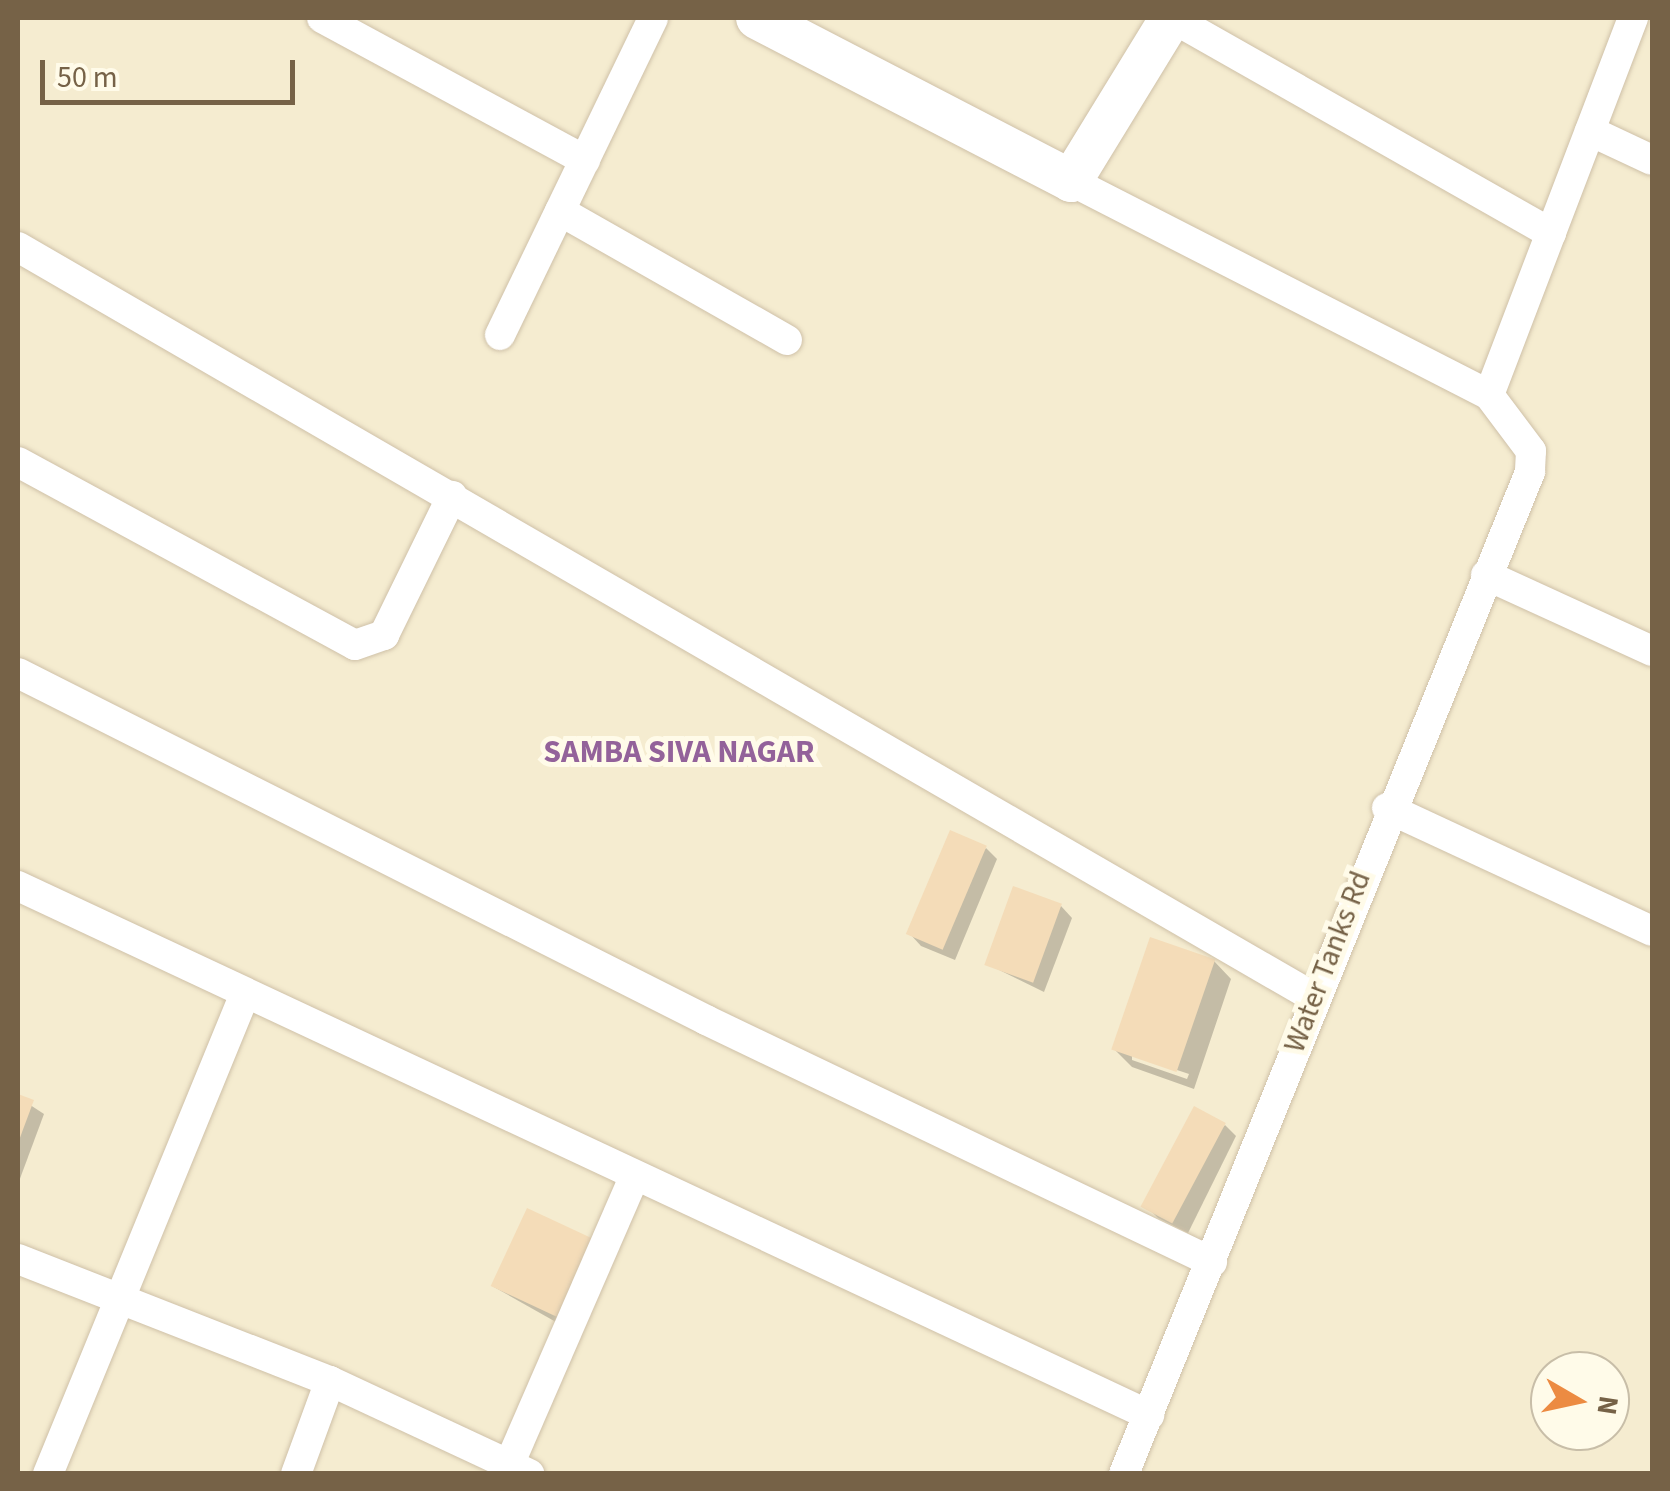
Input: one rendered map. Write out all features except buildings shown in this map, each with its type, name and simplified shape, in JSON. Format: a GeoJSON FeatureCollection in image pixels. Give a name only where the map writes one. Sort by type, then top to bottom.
{"type":"FeatureCollection","features":[{"type":"Feature","properties":{"kind":"street"},"geometry":{"type":"LineString","coordinates":[[322,18],[586,160]]}},
{"type":"Feature","properties":{"kind":"street"},"geometry":{"type":"LineString","coordinates":[[500,334],[653,18]]}},
{"type":"Feature","properties":{"kind":"street"},"geometry":{"type":"LineString","coordinates":[[757,18],[1489,394],[1634,18]]}},
{"type":"Feature","properties":{"kind":"street"},"geometry":{"type":"LineString","coordinates":[[1070,181],[1171,18],[1551,234]]}},
{"type":"Feature","properties":{"kind":"street"},"geometry":{"type":"LineString","coordinates":[[1590,131],[1652,160]]}},
{"type":"Feature","properties":{"kind":"street"},"geometry":{"type":"LineString","coordinates":[[560,212],[787,340]]}},
{"type":"Feature","properties":{"kind":"street"},"geometry":{"type":"LineString","coordinates":[[18,247],[1315,998]]}},
{"type":"Feature","properties":{"kind":"street","name":"Water Tanks Rd"},"geometry":{"type":"LineString","coordinates":[[1124,1474],[1212,1262],[1387,808],[1486,575],[1530,452],[1489,394]]}},
{"type":"Feature","properties":{"kind":"street"},"geometry":{"type":"LineString","coordinates":[[18,462],[355,645],[384,635],[452,496]]}},
{"type":"Feature","properties":{"kind":"street"},"geometry":{"type":"LineString","coordinates":[[1486,575],[1652,650]]}},
{"type":"Feature","properties":{"kind":"street"},"geometry":{"type":"LineString","coordinates":[[18,672],[706,1020],[1212,1262]]}},
{"type":"Feature","properties":{"kind":"street"},"geometry":{"type":"LineString","coordinates":[[1387,808],[1652,931]]}},
{"type":"Feature","properties":{"kind":"street"},"geometry":{"type":"LineString","coordinates":[[18,886],[244,996],[1149,1415]]}},
{"type":"Feature","properties":{"kind":"street"},"geometry":{"type":"LineString","coordinates":[[48,1474],[244,996]]}},
{"type":"Feature","properties":{"kind":"street"},"geometry":{"type":"LineString","coordinates":[[18,1259],[330,1381],[514,1470],[634,1177]]}},
{"type":"Feature","properties":{"kind":"street"},"geometry":{"type":"LineString","coordinates":[[296,1474],[330,1381]]}},
{"type":"Feature","properties":{"kind":"shaded area"},"geometry":{"type":"Polygon","coordinates":[[[18,18],[1652,18],[1652,1473],[18,1473],[18,18]]]}},
{"type":"Feature","properties":{"kind":"district","name":"SAMBA SIVA NAGAR"},"geometry":{"type":"Point","coordinates":[679,752]}}]}
